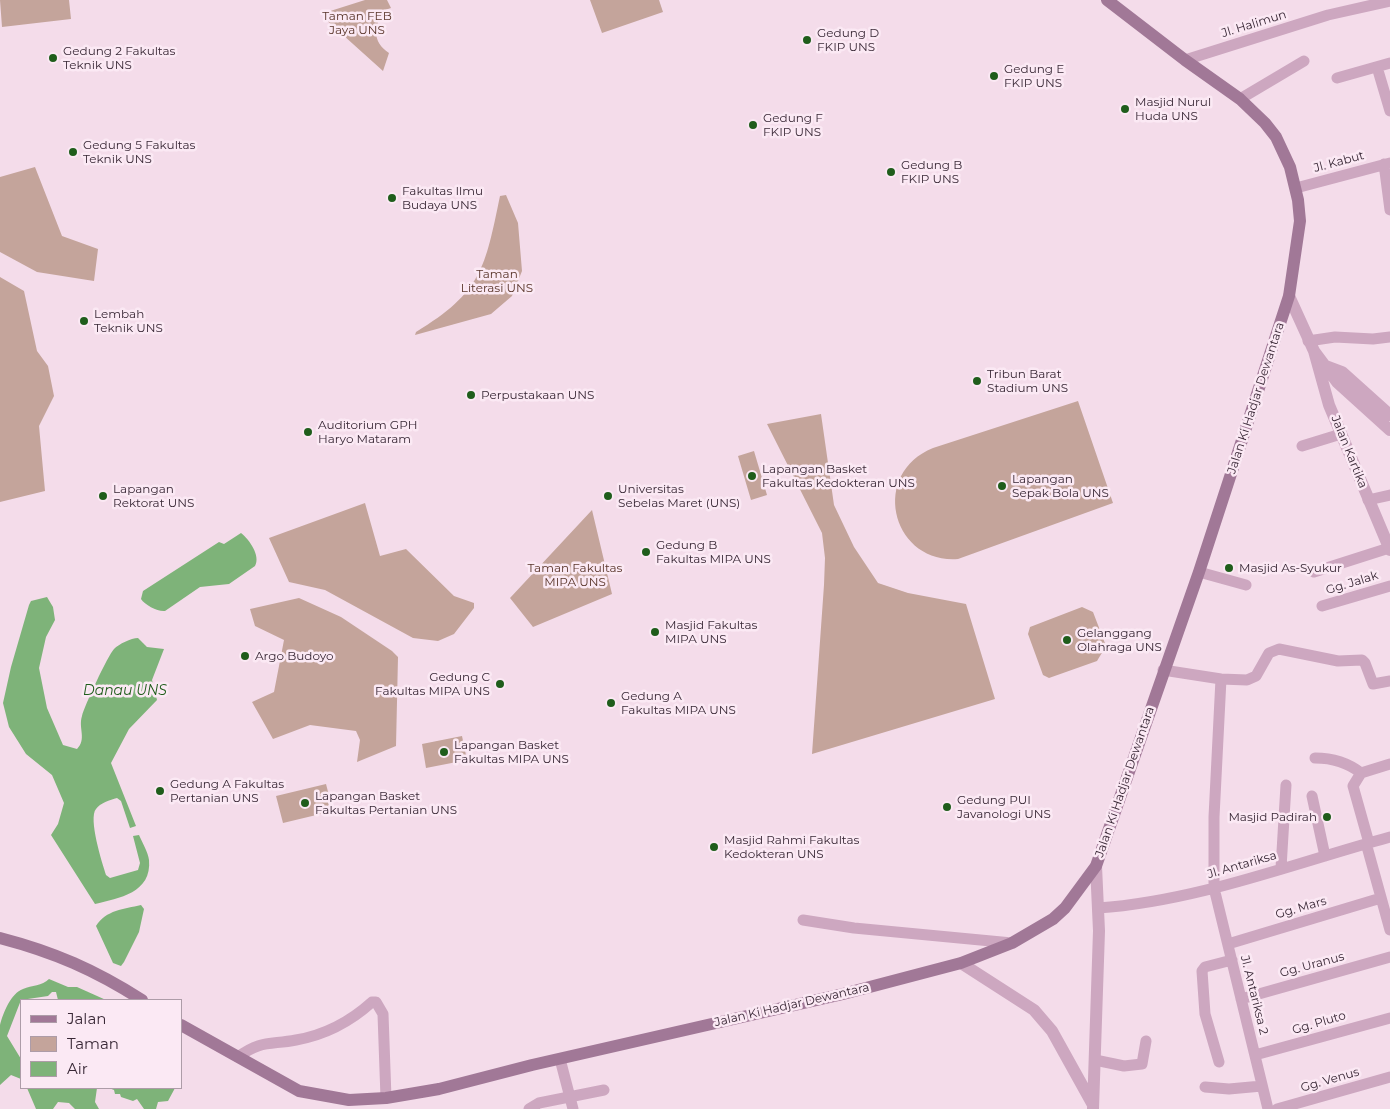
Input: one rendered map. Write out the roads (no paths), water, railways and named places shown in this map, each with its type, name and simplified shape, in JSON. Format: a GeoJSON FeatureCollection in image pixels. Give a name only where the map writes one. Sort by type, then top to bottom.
{"type":"FeatureCollection","features":[{"type":"Feature","properties":{"kind":"main road","name":"Jalan Ki Hadjar Dewantara"},"geometry":{"type":"LineString","coordinates":[[182,1026],[299,1091],[349,1100],[386,1098],[439,1089],[560,1059],[835,996],[961,963],[1012,943],[1034,932],[1065,908],[1096,866],[1163,670],[1199,572],[1289,296],[1299,232],[1296,188],[1288,162],[1276,138],[1265,123],[1240,99],[1185,60],[1107,0]]}},
{"type":"Feature","properties":{"kind":"main road"},"geometry":{"type":"LineString","coordinates":[[0,938],[46,950],[88,968],[140,999]]}},
{"type":"Feature","properties":{"kind":"street","name":"Jl. Halimun"},"geometry":{"type":"LineString","coordinates":[[1185,60],[1357,4],[1390,1]]}},
{"type":"Feature","properties":{"kind":"street"},"geometry":{"type":"LineString","coordinates":[[1240,99],[1304,61]]}},
{"type":"Feature","properties":{"kind":"street"},"geometry":{"type":"LineString","coordinates":[[1337,78],[1390,63]]}},
{"type":"Feature","properties":{"kind":"street"},"geometry":{"type":"LineString","coordinates":[[1377,67],[1390,110]]}},
{"type":"Feature","properties":{"kind":"street"},"geometry":{"type":"LineString","coordinates":[[1387,163],[1390,210]]}},
{"type":"Feature","properties":{"kind":"street","name":"Jl. Kabut"},"geometry":{"type":"LineString","coordinates":[[1296,188],[1387,163]]}},
{"type":"Feature","properties":{"kind":"street"},"geometry":{"type":"LineString","coordinates":[[1289,296],[1311,346],[1337,382],[1390,430]]}},
{"type":"Feature","properties":{"kind":"street"},"geometry":{"type":"LineString","coordinates":[[1311,346],[1335,337],[1373,339],[1390,336]]}},
{"type":"Feature","properties":{"kind":"street","name":"Jalan Kartika"},"geometry":{"type":"LineString","coordinates":[[1311,346],[1329,405],[1368,500],[1386,532],[1390,549]]}},
{"type":"Feature","properties":{"kind":"street"},"geometry":{"type":"LineString","coordinates":[[1326,366],[1342,372],[1390,415]]}},
{"type":"Feature","properties":{"kind":"street"},"geometry":{"type":"LineString","coordinates":[[1302,446],[1341,434]]}},
{"type":"Feature","properties":{"kind":"street"},"geometry":{"type":"LineString","coordinates":[[1368,500],[1390,495]]}},
{"type":"Feature","properties":{"kind":"street"},"geometry":{"type":"LineString","coordinates":[[1314,572],[1390,549]]}},
{"type":"Feature","properties":{"kind":"street"},"geometry":{"type":"LineString","coordinates":[[1199,572],[1246,585]]}},
{"type":"Feature","properties":{"kind":"street","name":"Gg. Jalak"},"geometry":{"type":"LineString","coordinates":[[1322,606],[1390,586]]}},
{"type":"Feature","properties":{"kind":"street"},"geometry":{"type":"LineString","coordinates":[[1163,670],[1221,679],[1241,680],[1254,678],[1270,653],[1279,649],[1338,661],[1362,660],[1373,684],[1390,681]]}},
{"type":"Feature","properties":{"kind":"street","name":"Jl. Antariksa 2"},"geometry":{"type":"LineString","coordinates":[[1221,679],[1214,816],[1214,888],[1268,1109]]}},
{"type":"Feature","properties":{"kind":"street"},"geometry":{"type":"LineString","coordinates":[[1315,758],[1338,760],[1352,766],[1361,773]]}},
{"type":"Feature","properties":{"kind":"street"},"geometry":{"type":"LineString","coordinates":[[1390,764],[1361,773],[1353,786],[1390,930]]}},
{"type":"Feature","properties":{"kind":"street"},"geometry":{"type":"LineString","coordinates":[[1281,868],[1286,785]]}},
{"type":"Feature","properties":{"kind":"street"},"geometry":{"type":"LineString","coordinates":[[1312,796],[1325,856]]}},
{"type":"Feature","properties":{"kind":"street","name":"Jl. Antariksa"},"geometry":{"type":"LineString","coordinates":[[1098,908],[1138,904],[1214,888],[1390,837]]}},
{"type":"Feature","properties":{"kind":"street"},"geometry":{"type":"LineString","coordinates":[[1093,1107],[1098,908],[1096,866]]}},
{"type":"Feature","properties":{"kind":"street","name":"Gg. Mars"},"geometry":{"type":"LineString","coordinates":[[1228,944],[1382,898]]}},
{"type":"Feature","properties":{"kind":"street"},"geometry":{"type":"LineString","coordinates":[[803,920],[854,928],[1012,943]]}},
{"type":"Feature","properties":{"kind":"street","name":"Gg. Uranus"},"geometry":{"type":"LineString","coordinates":[[1241,999],[1390,958]]}},
{"type":"Feature","properties":{"kind":"street"},"geometry":{"type":"LineString","coordinates":[[1218,1062],[1205,1014],[1202,971],[1205,967],[1232,960]]}},
{"type":"Feature","properties":{"kind":"street"},"geometry":{"type":"LineString","coordinates":[[961,963],[1034,1010],[1052,1031],[1093,1107]]}},
{"type":"Feature","properties":{"kind":"street"},"geometry":{"type":"LineString","coordinates":[[238,1057],[254,1046],[296,1040],[330,1030],[348,1021],[372,1002],[376,1002],[383,1014],[386,1098]]}},
{"type":"Feature","properties":{"kind":"street","name":"Gg. Pluto"},"geometry":{"type":"LineString","coordinates":[[1255,1055],[1390,1018]]}},
{"type":"Feature","properties":{"kind":"street"},"geometry":{"type":"LineString","coordinates":[[1094,1060],[1124,1066],[1142,1064],[1146,1061],[1146,1041]]}},
{"type":"Feature","properties":{"kind":"street"},"geometry":{"type":"LineString","coordinates":[[560,1059],[573,1109]]}},
{"type":"Feature","properties":{"kind":"street","name":"Gg. Venus"},"geometry":{"type":"LineString","coordinates":[[1277,1109],[1390,1077]]}},
{"type":"Feature","properties":{"kind":"street"},"geometry":{"type":"LineString","coordinates":[[1204,1087],[1229,1090],[1262,1086]]}},
{"type":"Feature","properties":{"kind":"street"},"geometry":{"type":"LineString","coordinates":[[528,1109],[539,1103],[604,1090]]}},
{"type":"Feature","properties":{"kind":"water"},"geometry":{"type":"Polygon","coordinates":[[[241,533],[253,548],[256,562],[255,566],[229,584],[200,587],[165,611],[152,608],[141,599],[143,591],[219,542],[224,544],[241,533]]]}},
{"type":"Feature","properties":{"kind":"water","name":"Danau UNS"},"geometry":{"type":"Polygon","coordinates":[[[47,597],[53,607],[55,620],[46,637],[39,668],[47,708],[63,745],[77,749],[80,745],[82,737],[81,720],[84,711],[91,692],[114,649],[125,642],[138,638],[147,647],[164,649],[152,680],[157,700],[129,729],[111,763],[136,826],[130,828],[121,801],[117,798],[100,805],[94,814],[96,841],[106,875],[110,878],[138,870],[140,863],[133,836],[139,835],[149,860],[149,871],[140,887],[132,892],[95,904],[51,835],[58,824],[64,803],[52,775],[26,754],[9,727],[3,703],[29,605],[31,601],[47,597]]]}},
{"type":"Feature","properties":{"kind":"water"},"geometry":{"type":"Polygon","coordinates":[[[141,905],[144,909],[139,932],[121,966],[113,963],[96,926],[110,913],[141,905]]]}},
{"type":"Feature","properties":{"kind":"water"},"geometry":{"type":"Polygon","coordinates":[[[49,979],[68,987],[77,987],[104,999],[58,999],[56,992],[52,992],[48,996],[20,999],[7,1036],[20,1057],[20,1079],[11,1075],[0,1085],[0,1025],[5,1009],[19,991],[49,979]]]}},
{"type":"Feature","properties":{"kind":"water"},"geometry":{"type":"Polygon","coordinates":[[[27,1089],[97,1089],[95,1102],[99,1109],[75,1109],[69,1103],[58,1102],[53,1109],[36,1109],[27,1089]]]}},
{"type":"Feature","properties":{"kind":"water"},"geometry":{"type":"Polygon","coordinates":[[[112,1089],[174,1089],[168,1101],[158,1102],[156,1109],[144,1109],[137,1099],[133,1101],[121,1097],[120,1094],[115,1094],[112,1089]]]}},
{"type":"Feature","properties":{"kind":"place","name":"Gedung D FKIP UNS"},"geometry":{"type":"Point","coordinates":[807,40]}},
{"type":"Feature","properties":{"kind":"place","name":"Gedung 2 Fakultas Teknik UNS"},"geometry":{"type":"Point","coordinates":[53,58]}},
{"type":"Feature","properties":{"kind":"place","name":"Gedung E FKIP UNS"},"geometry":{"type":"Point","coordinates":[994,76]}},
{"type":"Feature","properties":{"kind":"place","name":"Masjid Nurul Huda UNS"},"geometry":{"type":"Point","coordinates":[1125,109]}},
{"type":"Feature","properties":{"kind":"place","name":"Gedung F FKIP UNS"},"geometry":{"type":"Point","coordinates":[753,125]}},
{"type":"Feature","properties":{"kind":"place","name":"Gedung 5 Fakultas Teknik UNS"},"geometry":{"type":"Point","coordinates":[73,152]}},
{"type":"Feature","properties":{"kind":"place","name":"Gedung B FKIP UNS"},"geometry":{"type":"Point","coordinates":[891,172]}},
{"type":"Feature","properties":{"kind":"place","name":"Fakultas Ilmu Budaya UNS"},"geometry":{"type":"Point","coordinates":[392,198]}},
{"type":"Feature","properties":{"kind":"place","name":"Lembah Teknik UNS"},"geometry":{"type":"Point","coordinates":[84,321]}},
{"type":"Feature","properties":{"kind":"place","name":"Tribun Barat Stadium UNS"},"geometry":{"type":"Point","coordinates":[977,381]}},
{"type":"Feature","properties":{"kind":"place","name":"Perpustakaan UNS"},"geometry":{"type":"Point","coordinates":[471,395]}},
{"type":"Feature","properties":{"kind":"place","name":"Auditorium GPH Haryo Mataram"},"geometry":{"type":"Point","coordinates":[308,432]}},
{"type":"Feature","properties":{"kind":"place","name":"Lapangan Basket Fakultas Kedokteran UNS"},"geometry":{"type":"Point","coordinates":[752,476]}},
{"type":"Feature","properties":{"kind":"place","name":"Lapangan Sepak Bola UNS"},"geometry":{"type":"Point","coordinates":[1002,486]}},
{"type":"Feature","properties":{"kind":"place","name":"Lapangan Rektorat UNS"},"geometry":{"type":"Point","coordinates":[103,496]}},
{"type":"Feature","properties":{"kind":"place","name":"Universitas Sebelas Maret (UNS)"},"geometry":{"type":"Point","coordinates":[608,496]}},
{"type":"Feature","properties":{"kind":"place","name":"Gedung B Fakultas MIPA UNS"},"geometry":{"type":"Point","coordinates":[646,552]}},
{"type":"Feature","properties":{"kind":"place","name":"Masjid As-Syukur"},"geometry":{"type":"Point","coordinates":[1229,568]}},
{"type":"Feature","properties":{"kind":"place","name":"Masjid Fakultas MIPA UNS"},"geometry":{"type":"Point","coordinates":[655,632]}},
{"type":"Feature","properties":{"kind":"place","name":"Gelanggang Olahraga UNS"},"geometry":{"type":"Point","coordinates":[1067,640]}},
{"type":"Feature","properties":{"kind":"place","name":"Argo Budoyo"},"geometry":{"type":"Point","coordinates":[245,656]}},
{"type":"Feature","properties":{"kind":"place","name":"Gedung C Fakultas MIPA UNS"},"geometry":{"type":"Point","coordinates":[500,684]}},
{"type":"Feature","properties":{"kind":"place","name":"Gedung A Fakultas MIPA UNS"},"geometry":{"type":"Point","coordinates":[611,703]}},
{"type":"Feature","properties":{"kind":"place","name":"Lapangan Basket Fakultas MIPA UNS"},"geometry":{"type":"Point","coordinates":[444,752]}},
{"type":"Feature","properties":{"kind":"place","name":"Gedung A Fakultas Pertanian UNS"},"geometry":{"type":"Point","coordinates":[160,791]}},
{"type":"Feature","properties":{"kind":"place","name":"Lapangan Basket Fakultas Pertanian UNS"},"geometry":{"type":"Point","coordinates":[305,803]}},
{"type":"Feature","properties":{"kind":"place","name":"Gedung PUI Javanologi UNS"},"geometry":{"type":"Point","coordinates":[947,807]}},
{"type":"Feature","properties":{"kind":"place","name":"Masjid Padirah"},"geometry":{"type":"Point","coordinates":[1327,817]}},
{"type":"Feature","properties":{"kind":"place","name":"Masjid Rahmi Fakultas Kedokteran UNS"},"geometry":{"type":"Point","coordinates":[714,847]}},
{"type":"Feature","properties":{"kind":"park label","name":"Taman FEB Jaya UNS"},"geometry":{"type":"Point","coordinates":[357,23]}},
{"type":"Feature","properties":{"kind":"park label","name":"Taman Literasi UNS"},"geometry":{"type":"Point","coordinates":[497,281]}},
{"type":"Feature","properties":{"kind":"park label","name":"Taman Fakultas MIPA UNS"},"geometry":{"type":"Point","coordinates":[575,575]}}]}
